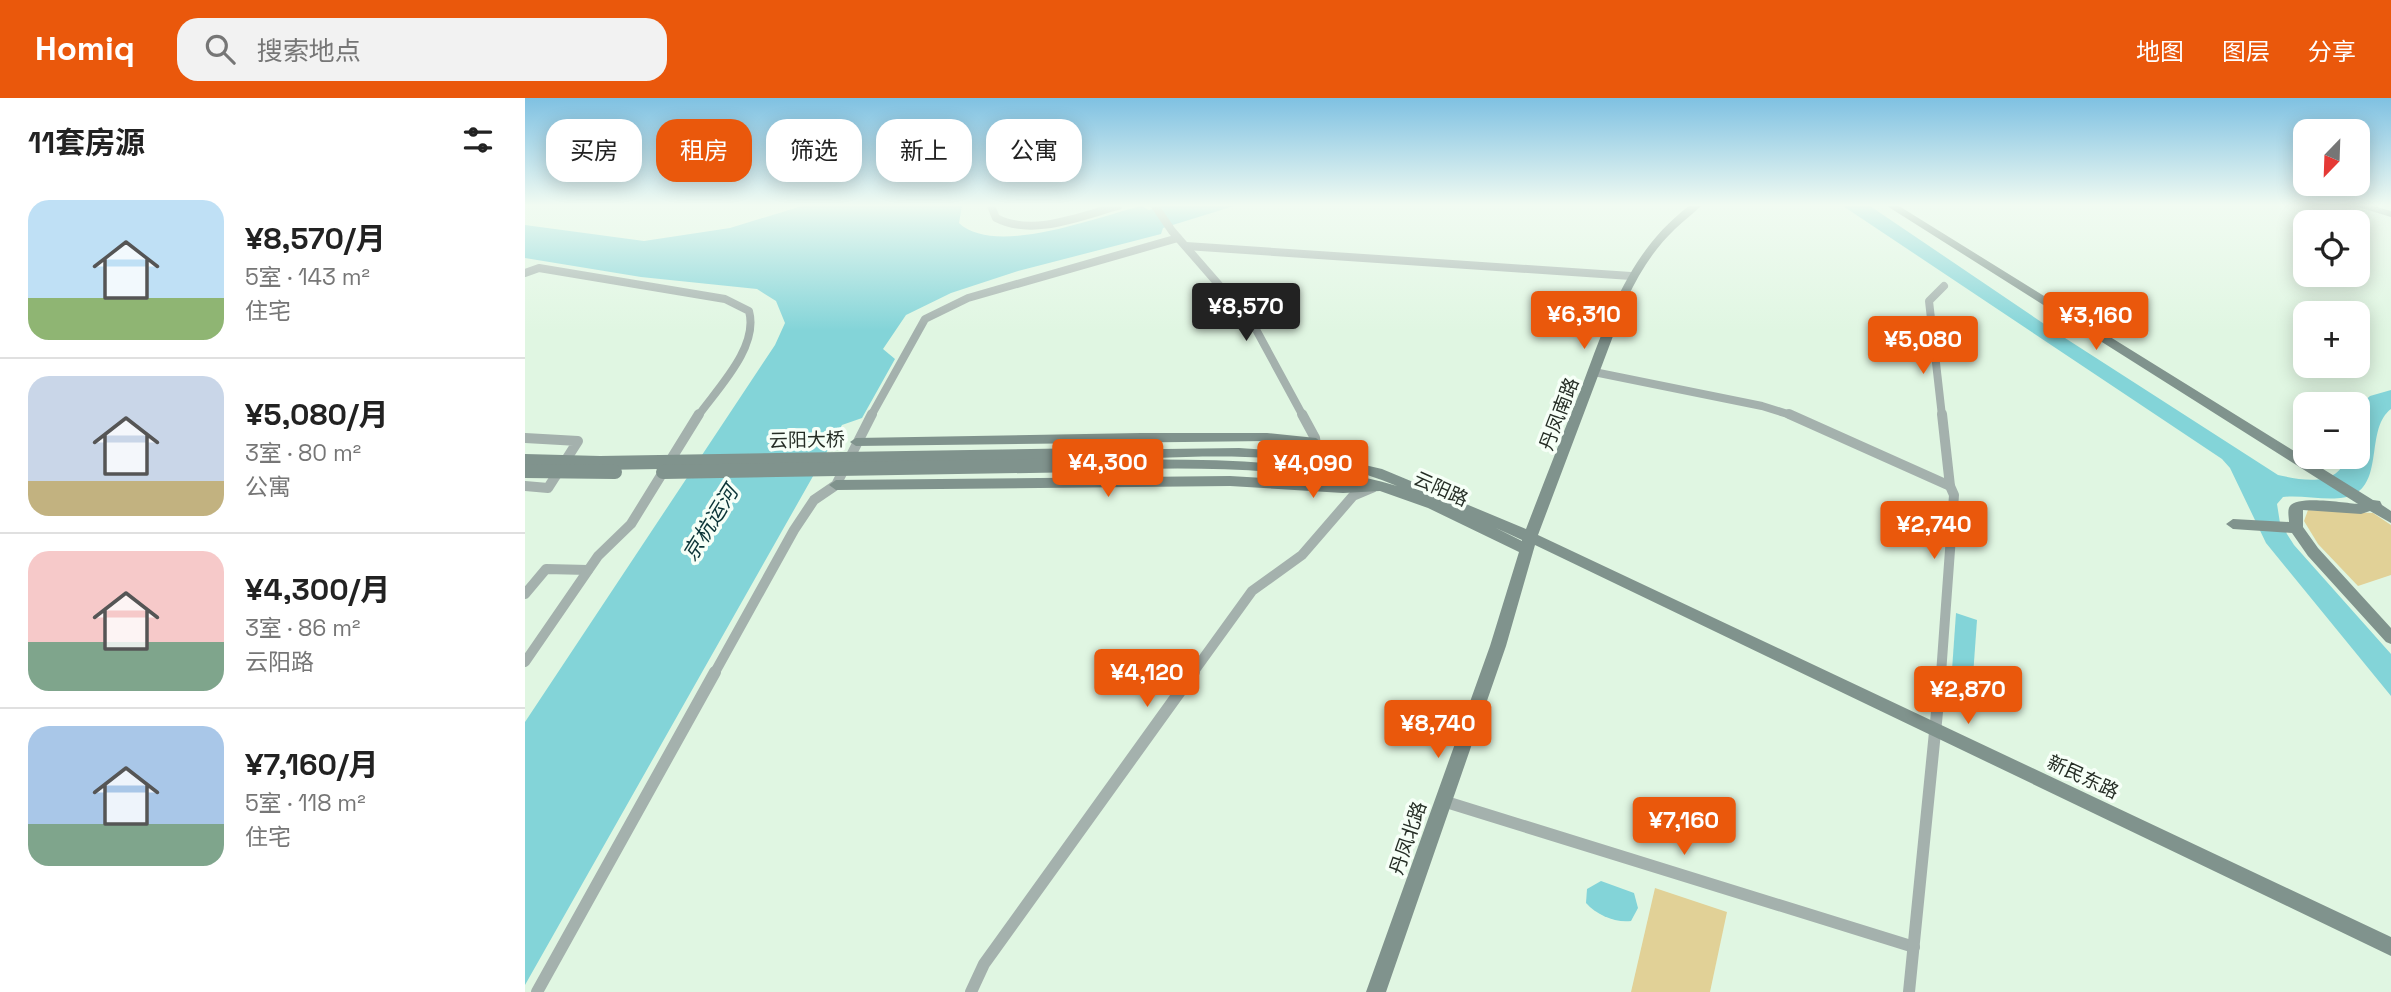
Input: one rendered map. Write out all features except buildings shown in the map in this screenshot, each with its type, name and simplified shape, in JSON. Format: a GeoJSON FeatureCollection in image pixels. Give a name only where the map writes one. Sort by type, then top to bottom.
{"type":"FeatureCollection","features":[{"type":"Feature","properties":{"kind":"street"},"geometry":{"type":"LineString","coordinates":[[537,992],[794,530],[814,500],[836,485],[856,442],[925,319],[968,298],[1148,248]]}},
{"type":"Feature","properties":{"kind":"street"},"geometry":{"type":"LineString","coordinates":[[1187,248],[1253,324],[1316,443],[1318,459]]}},
{"type":"Feature","properties":{"kind":"street"},"geometry":{"type":"LineString","coordinates":[[1286,248],[1631,276]]}},
{"type":"Feature","properties":{"kind":"street","name":"丹凤南路"},"geometry":{"type":"LineString","coordinates":[[1528,543],[1631,276],[1655,248]]}},
{"type":"Feature","properties":{"kind":"street"},"geometry":{"type":"LineString","coordinates":[[1959,248],[2373,503],[2391,518]]}},
{"type":"Feature","properties":{"kind":"street"},"geometry":{"type":"LineString","coordinates":[[1968,248],[2293,450]]}},
{"type":"Feature","properties":{"kind":"street"},"geometry":{"type":"LineString","coordinates":[[525,273],[539,268],[725,299],[749,311],[753,325],[740,357],[687,431],[631,524],[598,555],[525,662]]}},
{"type":"Feature","properties":{"kind":"street"},"geometry":{"type":"LineString","coordinates":[[1909,992],[1933,729],[1941,670],[1954,495],[1950,486],[1929,301],[1944,286]]}},
{"type":"Feature","properties":{"kind":"street"},"geometry":{"type":"LineString","coordinates":[[1594,372],[1762,406],[1805,419],[1950,486]]}},
{"type":"Feature","properties":{"kind":"street"},"geometry":{"type":"LineString","coordinates":[[856,442],[1155,437],[1266,438],[1316,443]]}},
{"type":"Feature","properties":{"kind":"street"},"geometry":{"type":"LineString","coordinates":[[525,438],[578,441],[548,488],[525,486]]}},
{"type":"Feature","properties":{"kind":"street","name":"云阳路"},"geometry":{"type":"LineString","coordinates":[[1087,460],[1239,453],[1318,459],[1377,472],[1528,543]]}},
{"type":"Feature","properties":{"kind":"street","name":"云阳路"},"geometry":{"type":"LineString","coordinates":[[1087,460],[1289,467],[1402,492],[1528,543]]}},
{"type":"Feature","properties":{"kind":"street","name":"云阳大桥"},"geometry":{"type":"LineString","coordinates":[[525,461],[600,463],[1087,460]]}},
{"type":"Feature","properties":{"kind":"street","name":"云阳大桥"},"geometry":{"type":"LineString","coordinates":[[525,471],[563,473],[1087,460]]}},
{"type":"Feature","properties":{"kind":"street"},"geometry":{"type":"LineString","coordinates":[[1289,467],[1326,487],[1353,496]]}},
{"type":"Feature","properties":{"kind":"street"},"geometry":{"type":"LineString","coordinates":[[836,485],[1230,481],[1326,487],[1379,485]]}},
{"type":"Feature","properties":{"kind":"street"},"geometry":{"type":"LineString","coordinates":[[971,992],[984,964],[1252,591],[1302,555],[1353,496],[1379,485]]}},
{"type":"Feature","properties":{"kind":"street"},"geometry":{"type":"LineString","coordinates":[[2373,503],[2301,505],[2295,509],[2294,528],[2391,638]]}},
{"type":"Feature","properties":{"kind":"street"},"geometry":{"type":"LineString","coordinates":[[2233,524],[2294,528]]}},
{"type":"Feature","properties":{"kind":"street","name":"新民东路"},"geometry":{"type":"LineString","coordinates":[[1528,543],[1933,729],[2391,947]]}},
{"type":"Feature","properties":{"kind":"street","name":"丹凤北路"},"geometry":{"type":"LineString","coordinates":[[1376,992],[1498,646],[1528,543]]}},
{"type":"Feature","properties":{"kind":"street"},"geometry":{"type":"LineString","coordinates":[[525,594],[547,569],[588,570]]}},
{"type":"Feature","properties":{"kind":"street"},"geometry":{"type":"LineString","coordinates":[[1443,801],[1914,947]]}},
{"type":"Feature","properties":{"kind":"shaded area"},"geometry":{"type":"Polygon","coordinates":[[[2308,510],[2373,513],[2391,525],[2391,575],[2358,586],[2318,544],[2304,521],[2308,510]]]}},
{"type":"Feature","properties":{"kind":"shaded area"},"geometry":{"type":"Polygon","coordinates":[[[1655,888],[1727,912],[1710,992],[1631,992],[1655,888]]]}},
{"type":"Feature","properties":{"kind":"water","name":"京杭运河"},"geometry":{"type":"Polygon","coordinates":[[[525,248],[1108,248],[1018,271],[951,293],[906,315],[883,349],[895,359],[862,418],[842,425],[525,985],[525,722],[775,345],[785,323],[776,301],[757,289],[641,277],[525,258],[525,248]]]}},
{"type":"Feature","properties":{"kind":"water"},"geometry":{"type":"Polygon","coordinates":[[[1905,248],[1932,248],[2065,338],[2278,475],[2318,480],[2335,474],[2340,469],[2370,469],[2370,396],[2391,390],[2391,409],[2383,417],[2379,428],[2369,477],[2364,487],[2347,497],[2283,497],[2277,504],[2280,523],[2294,545],[2391,654],[2391,696],[2266,543],[2230,468],[2222,459],[1905,248]]]}},
{"type":"Feature","properties":{"kind":"water"},"geometry":{"type":"Polygon","coordinates":[[[1956,613],[1977,620],[1972,690],[1951,684],[1956,613]]]}},
{"type":"Feature","properties":{"kind":"water"},"geometry":{"type":"Polygon","coordinates":[[[1601,881],[1634,893],[1638,908],[1631,921],[1607,917],[1586,903],[1587,889],[1601,881]]]}}]}
